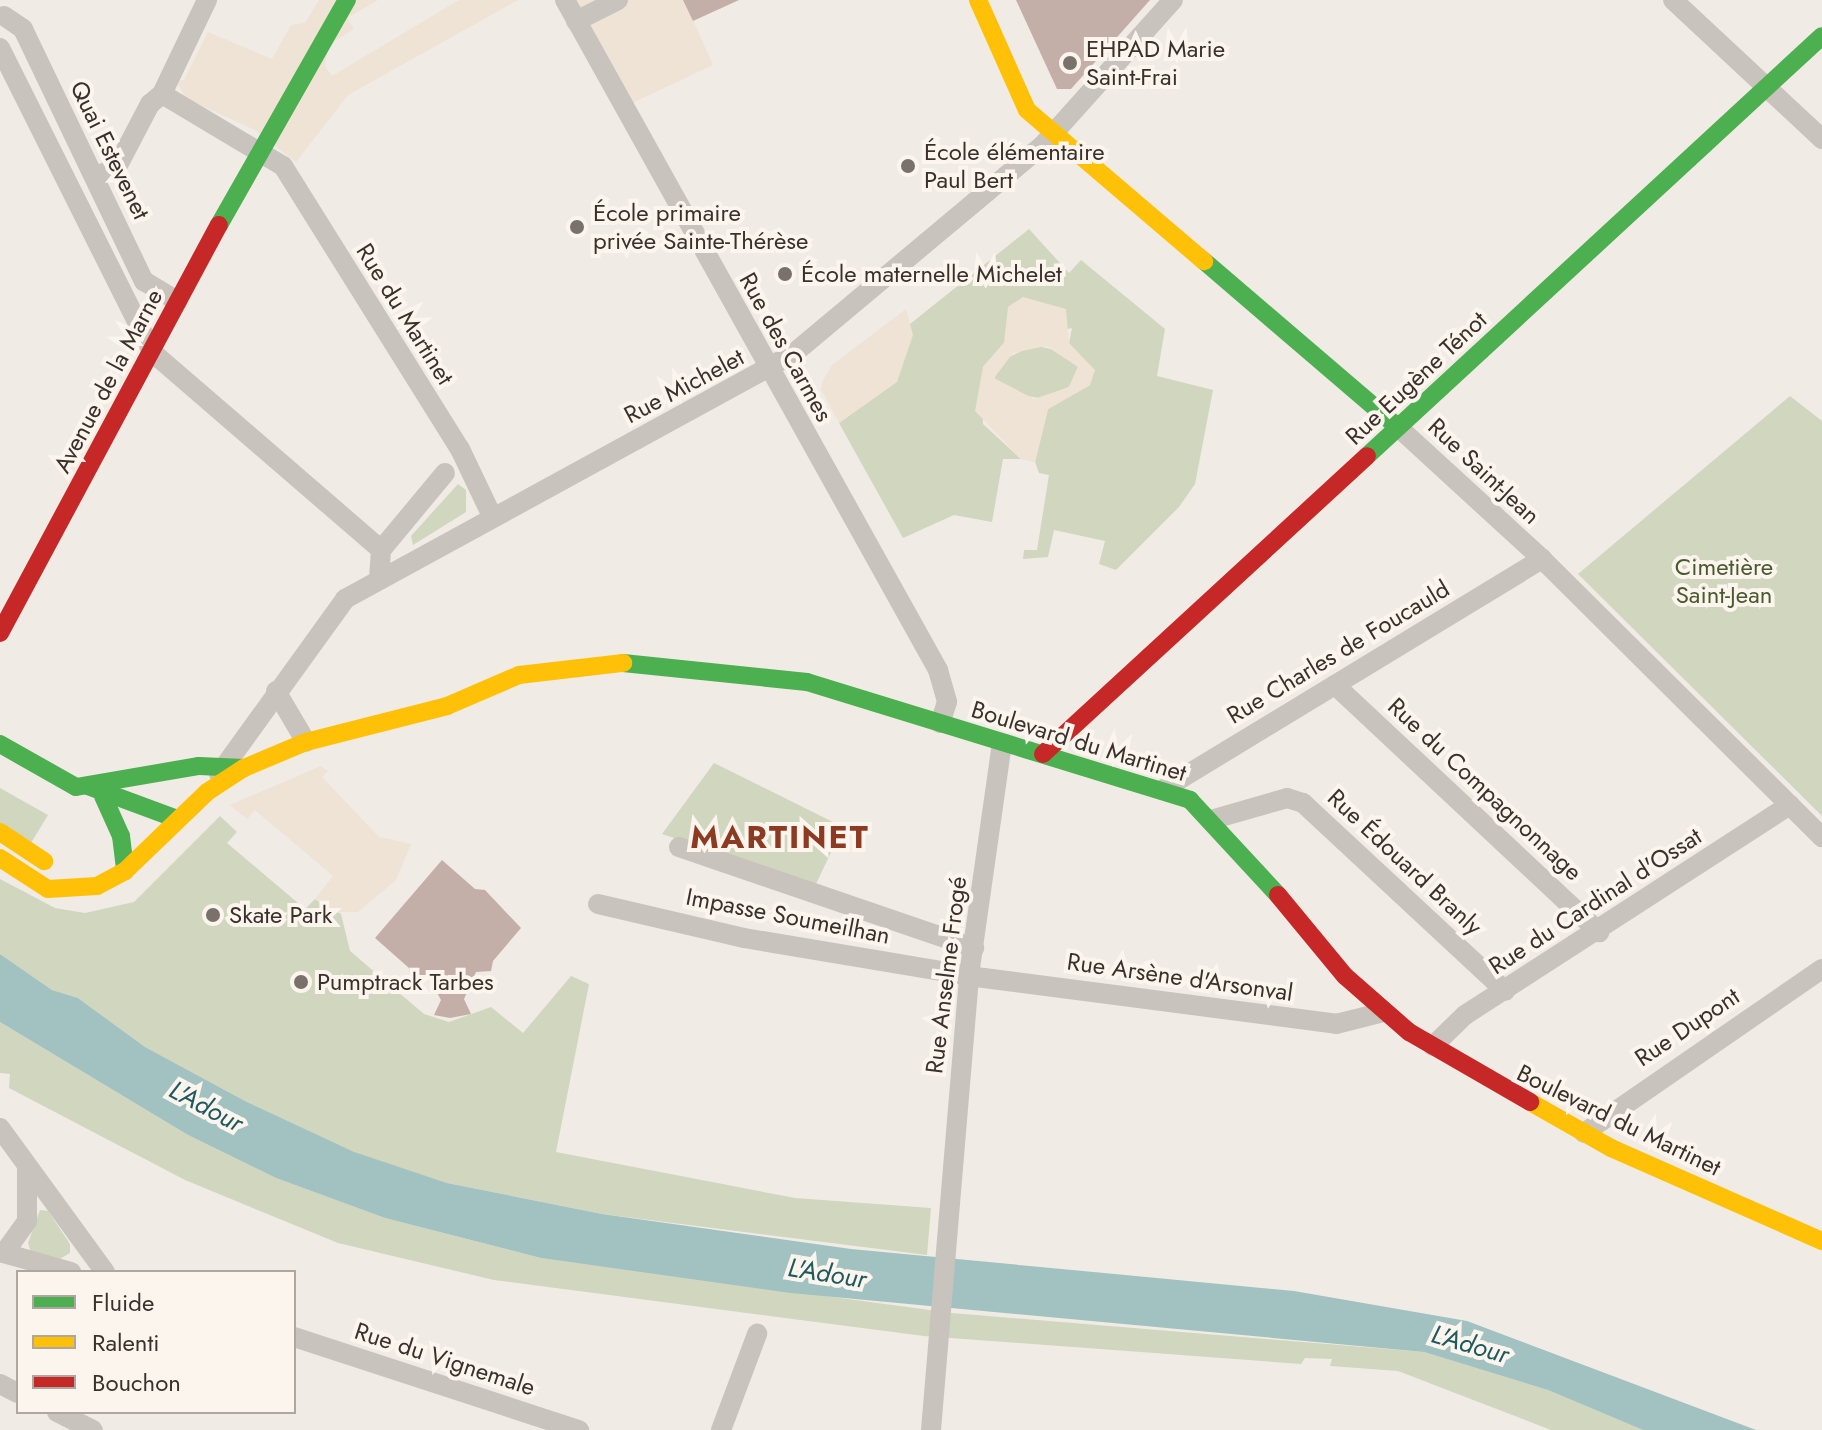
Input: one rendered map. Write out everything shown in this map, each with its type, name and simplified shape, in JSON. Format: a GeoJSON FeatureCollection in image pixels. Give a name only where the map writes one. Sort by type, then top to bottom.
{"type":"FeatureCollection","features":[{"type":"Feature","properties":{"kind":"main road","name":"Avenue de la Marne"},"geometry":{"type":"LineString","coordinates":[[0,633],[177,301],[347,0]]}},
{"type":"Feature","properties":{"kind":"main road","name":"Rue Saint-Jean"},"geometry":{"type":"LineString","coordinates":[[978,0],[1018,97],[1054,134],[1398,427]]}},
{"type":"Feature","properties":{"kind":"main road","name":"Rue Eugène Ténot"},"geometry":{"type":"LineString","coordinates":[[1043,754],[1822,36]]}},
{"type":"Feature","properties":{"kind":"main road","name":"Boulevard du Martinet"},"geometry":{"type":"LineString","coordinates":[[96,791],[111,776],[234,768],[306,742],[447,706],[519,675],[603,660],[807,682],[1162,790],[1214,819],[1345,976],[1384,1012],[1433,1046],[1584,1133],[1822,1241]]}},
{"type":"Feature","properties":{"kind":"main road"},"geometry":{"type":"LineString","coordinates":[[0,744],[62,783],[96,791],[177,819]]}},
{"type":"Feature","properties":{"kind":"main road"},"geometry":{"type":"LineString","coordinates":[[96,791],[121,836],[125,871]]}},
{"type":"Feature","properties":{"kind":"main road"},"geometry":{"type":"LineString","coordinates":[[0,858],[48,889],[97,886],[125,871],[207,792]]}},
{"type":"Feature","properties":{"kind":"main road"},"geometry":{"type":"LineString","coordinates":[[0,832],[58,869],[70,889]]}},
{"type":"Feature","properties":{"kind":"street"},"geometry":{"type":"LineString","coordinates":[[95,177],[117,167],[150,104],[162,94],[207,0]]}},
{"type":"Feature","properties":{"kind":"street","name":"Rue des Carmes"},"geometry":{"type":"LineString","coordinates":[[565,0],[768,370],[938,670],[947,702],[940,723]]}},
{"type":"Feature","properties":{"kind":"street"},"geometry":{"type":"LineString","coordinates":[[576,21],[618,0]]}},
{"type":"Feature","properties":{"kind":"street","name":"Rue Michelet"},"geometry":{"type":"LineString","coordinates":[[207,792],[234,768],[276,691],[326,619],[379,576],[768,370],[921,252],[1054,134],[1173,0]]}},
{"type":"Feature","properties":{"kind":"street"},"geometry":{"type":"LineString","coordinates":[[1673,0],[1764,89],[1822,139]]}},
{"type":"Feature","properties":{"kind":"street","name":"Quai Estevenet"},"geometry":{"type":"LineString","coordinates":[[5,13],[23,29],[144,281],[177,301]]}},
{"type":"Feature","properties":{"kind":"street","name":"Quai Estevenet"},"geometry":{"type":"LineString","coordinates":[[0,48],[152,352]]}},
{"type":"Feature","properties":{"kind":"street","name":"Rue du Martinet"},"geometry":{"type":"LineString","coordinates":[[162,94],[283,166],[460,449],[492,516]]}},
{"type":"Feature","properties":{"kind":"street"},"geometry":{"type":"LineString","coordinates":[[152,352],[381,550]]}},
{"type":"Feature","properties":{"kind":"street","name":"Rue Saint-Jean"},"geometry":{"type":"LineString","coordinates":[[1398,427],[1542,559],[1822,837]]}},
{"type":"Feature","properties":{"kind":"street"},"geometry":{"type":"LineString","coordinates":[[379,576],[381,550],[445,473]]}},
{"type":"Feature","properties":{"kind":"street","name":"Rue Charles de Foucauld"},"geometry":{"type":"LineString","coordinates":[[1162,790],[1542,559]]}},
{"type":"Feature","properties":{"kind":"street","name":"Rue du Compagnonnage"},"geometry":{"type":"LineString","coordinates":[[1335,685],[1599,932]]}},
{"type":"Feature","properties":{"kind":"street"},"geometry":{"type":"LineString","coordinates":[[276,691],[306,742]]}},
{"type":"Feature","properties":{"kind":"street","name":"Rue Anselme Frogé"},"geometry":{"type":"LineString","coordinates":[[931,1430],[946,1214],[969,975],[1002,743]]}},
{"type":"Feature","properties":{"kind":"street","name":"Rue Édouard Branly"},"geometry":{"type":"LineString","coordinates":[[1214,819],[1287,798],[1303,803],[1505,991]]}},
{"type":"Feature","properties":{"kind":"street","name":"Rue du Cardinal d'Ossat"},"geometry":{"type":"LineString","coordinates":[[1433,1046],[1465,1015],[1599,932],[1790,805]]}},
{"type":"Feature","properties":{"kind":"street"},"geometry":{"type":"LineString","coordinates":[[679,847],[974,948]]}},
{"type":"Feature","properties":{"kind":"street","name":"Impasse Soumeilhan"},"geometry":{"type":"LineString","coordinates":[[598,904],[744,938],[969,975]]}},
{"type":"Feature","properties":{"kind":"street","name":"Rue Dupont"},"geometry":{"type":"LineString","coordinates":[[1584,1133],[1822,969]]}},
{"type":"Feature","properties":{"kind":"street","name":"Rue Arsène d'Arsonval"},"geometry":{"type":"LineString","coordinates":[[969,975],[1336,1024],[1384,1012]]}},
{"type":"Feature","properties":{"kind":"street"},"geometry":{"type":"LineString","coordinates":[[0,1128],[104,1270]]}},
{"type":"Feature","properties":{"kind":"street"},"geometry":{"type":"LineString","coordinates":[[27,1164],[27,1221],[2,1253],[64,1270]]}},
{"type":"Feature","properties":{"kind":"street"},"geometry":{"type":"LineString","coordinates":[[721,1430],[757,1334]]}},
{"type":"Feature","properties":{"kind":"street","name":"Rue du Vignemale"},"geometry":{"type":"LineString","coordinates":[[296,1338],[579,1430]]}},
{"type":"Feature","properties":{"kind":"street"},"geometry":{"type":"LineString","coordinates":[[61,1414],[93,1430]]}},
{"type":"Feature","properties":{"kind":"green space"},"geometry":{"type":"Polygon","coordinates":[[[1029,229],[1069,273],[1081,260],[1165,329],[1157,376],[1213,390],[1195,484],[1179,507],[1116,570],[1099,564],[1105,541],[1054,530],[1048,557],[1023,559],[1024,550],[1037,550],[1049,475],[1039,473],[1035,462],[1048,409],[1090,385],[1069,343],[1072,328],[1004,343],[983,367],[983,424],[1021,459],[1003,459],[992,522],[954,515],[903,538],[839,423],[896,382],[910,324],[1029,229]]]}},
{"type":"Feature","properties":{"kind":"green space"},"geometry":{"type":"Polygon","coordinates":[[[1034,345],[1058,351],[1078,367],[1069,387],[1046,399],[1020,395],[994,379],[1003,360],[1034,345]]]}},
{"type":"Feature","properties":{"kind":"green space","name":"Cimetière Saint-Jean"},"geometry":{"type":"Polygon","coordinates":[[[1790,396],[1822,421],[1822,816],[1578,574],[1790,396]]]}},
{"type":"Feature","properties":{"kind":"green space"},"geometry":{"type":"Polygon","coordinates":[[[458,484],[466,490],[466,512],[413,545],[411,536],[458,484]]]}},
{"type":"Feature","properties":{"kind":"green space"},"geometry":{"type":"Polygon","coordinates":[[[714,763],[843,827],[815,886],[662,834],[714,763]]]}},
{"type":"Feature","properties":{"kind":"green space"},"geometry":{"type":"Polygon","coordinates":[[[0,788],[48,815],[31,843],[0,823],[0,788]]]}},
{"type":"Feature","properties":{"kind":"green space"},"geometry":{"type":"Polygon","coordinates":[[[220,816],[237,832],[227,843],[305,909],[315,899],[341,914],[350,951],[424,1014],[449,1022],[491,1007],[523,1033],[571,976],[589,984],[556,1152],[795,1198],[931,1208],[927,1255],[602,1214],[447,1183],[354,1153],[247,1102],[145,1047],[78,998],[52,990],[0,954],[0,879],[55,908],[85,913],[134,902],[220,816]]]}},
{"type":"Feature","properties":{"kind":"green space"},"geometry":{"type":"Polygon","coordinates":[[[0,1022],[188,1135],[276,1178],[385,1218],[541,1258],[952,1313],[1424,1352],[1548,1390],[1643,1430],[1551,1430],[1398,1371],[1330,1366],[1332,1359],[1305,1358],[1301,1364],[924,1336],[494,1280],[338,1243],[185,1180],[9,1088],[10,1074],[0,1073],[0,1022]]]}},
{"type":"Feature","properties":{"kind":"green space"},"geometry":{"type":"Polygon","coordinates":[[[40,1210],[48,1211],[70,1244],[70,1253],[58,1260],[31,1253],[28,1243],[40,1210]]]}},
{"type":"Feature","properties":{"kind":"shaded area"},"geometry":{"type":"Polygon","coordinates":[[[319,0],[378,0],[347,18],[354,29],[328,45],[325,66],[332,76],[459,0],[518,0],[348,95],[296,162],[255,130],[192,101],[189,105],[177,81],[184,80],[208,32],[272,59],[291,25],[305,23],[319,0]]]}},
{"type":"Feature","properties":{"kind":"shaded area"},"geometry":{"type":"Polygon","coordinates":[[[569,0],[684,0],[713,65],[626,106],[569,0]]]}},
{"type":"Feature","properties":{"kind":"shaded area"},"geometry":{"type":"Polygon","coordinates":[[[1023,297],[1066,309],[1069,343],[1095,370],[1090,385],[1048,409],[1035,462],[1021,459],[975,411],[983,367],[1004,343],[1008,307],[1023,297]],[[1046,346],[1013,353],[994,378],[1034,399],[1069,387],[1078,367],[1046,346]]]}},
{"type":"Feature","properties":{"kind":"shaded area"},"geometry":{"type":"Polygon","coordinates":[[[906,309],[913,335],[897,382],[839,423],[821,389],[823,380],[832,365],[906,309]]]}},
{"type":"Feature","properties":{"kind":"shaded area"},"geometry":{"type":"Polygon","coordinates":[[[321,766],[328,771],[322,777],[379,837],[411,844],[396,880],[358,912],[332,912],[315,899],[333,876],[255,810],[247,819],[230,805],[321,766]]]}},
{"type":"Feature","properties":{"kind":"water","name":"L'Adour"},"geometry":{"type":"Polygon","coordinates":[[[0,954],[52,990],[78,998],[145,1047],[247,1102],[354,1152],[447,1183],[602,1214],[851,1249],[1294,1291],[1467,1321],[1756,1430],[1643,1430],[1548,1390],[1424,1352],[791,1293],[541,1258],[385,1218],[276,1178],[188,1135],[0,1022],[0,954]]]}},
{"type":"Feature","properties":{"kind":"building"},"geometry":{"type":"Polygon","coordinates":[[[683,0],[739,0],[693,21],[683,0]]]}},
{"type":"Feature","properties":{"kind":"building","name":"EHPAD Marie Saint-Frai"},"geometry":{"type":"Polygon","coordinates":[[[1016,0],[1150,0],[1071,89],[1057,89],[1016,0]]]}},
{"type":"Feature","properties":{"kind":"building"},"geometry":{"type":"Polygon","coordinates":[[[442,860],[475,889],[485,890],[521,928],[493,961],[491,971],[476,972],[464,999],[471,1014],[450,1018],[434,1015],[441,1000],[428,976],[410,977],[409,968],[375,938],[442,860]]]}},
{"type":"Feature","properties":{"kind":"traffic: fast"},"geometry":{"type":"LineString","coordinates":[[219,225],[347,0]]}},
{"type":"Feature","properties":{"kind":"traffic: fast"},"geometry":{"type":"LineString","coordinates":[[1367,456],[1822,36]]}},
{"type":"Feature","properties":{"kind":"traffic: fast"},"geometry":{"type":"LineString","coordinates":[[1204,261],[1398,427]]}},
{"type":"Feature","properties":{"kind":"traffic: fast"},"geometry":{"type":"LineString","coordinates":[[623,663],[807,682],[1190,800],[1278,895]]}},
{"type":"Feature","properties":{"kind":"traffic: fast"},"geometry":{"type":"LineString","coordinates":[[0,744],[76,787],[199,766],[244,768]]}},
{"type":"Feature","properties":{"kind":"traffic: fast"},"geometry":{"type":"LineString","coordinates":[[88,786],[177,819]]}},
{"type":"Feature","properties":{"kind":"traffic: fast"},"geometry":{"type":"LineString","coordinates":[[103,796],[121,836],[125,871]]}},
{"type":"Feature","properties":{"kind":"traffic: slow"},"geometry":{"type":"LineString","coordinates":[[978,0],[1027,110],[1204,261]]}},
{"type":"Feature","properties":{"kind":"traffic: slow"},"geometry":{"type":"LineString","coordinates":[[0,858],[48,889],[97,886],[125,871],[207,792],[244,768],[306,742],[447,706],[519,675],[623,663]]}},
{"type":"Feature","properties":{"kind":"traffic: slow"},"geometry":{"type":"LineString","coordinates":[[0,832],[44,861]]}},
{"type":"Feature","properties":{"kind":"traffic: slow"},"geometry":{"type":"LineString","coordinates":[[1530,1102],[1611,1148],[1822,1241]]}},
{"type":"Feature","properties":{"kind":"traffic: jam"},"geometry":{"type":"LineString","coordinates":[[0,633],[219,225]]}},
{"type":"Feature","properties":{"kind":"traffic: jam"},"geometry":{"type":"LineString","coordinates":[[1043,754],[1367,456]]}},
{"type":"Feature","properties":{"kind":"traffic: jam"},"geometry":{"type":"LineString","coordinates":[[1278,895],[1345,976],[1409,1032],[1530,1102]]}},
{"type":"Feature","properties":{"kind":"place","name":"EHPAD Marie Saint-Frai"},"geometry":{"type":"Point","coordinates":[1070,63]}},
{"type":"Feature","properties":{"kind":"place","name":"École élémentaire Paul Bert"},"geometry":{"type":"Point","coordinates":[908,166]}},
{"type":"Feature","properties":{"kind":"place","name":"École primaire privée Sainte-Thérèse"},"geometry":{"type":"Point","coordinates":[577,227]}},
{"type":"Feature","properties":{"kind":"place","name":"École maternelle Michelet"},"geometry":{"type":"Point","coordinates":[785,274]}},
{"type":"Feature","properties":{"kind":"place","name":"Skate Park"},"geometry":{"type":"Point","coordinates":[213,915]}},
{"type":"Feature","properties":{"kind":"place","name":"Pumptrack Tarbes"},"geometry":{"type":"Point","coordinates":[301,982]}},
{"type":"Feature","properties":{"kind":"district","name":"MARTINET"},"geometry":{"type":"Point","coordinates":[780,837]}}]}
